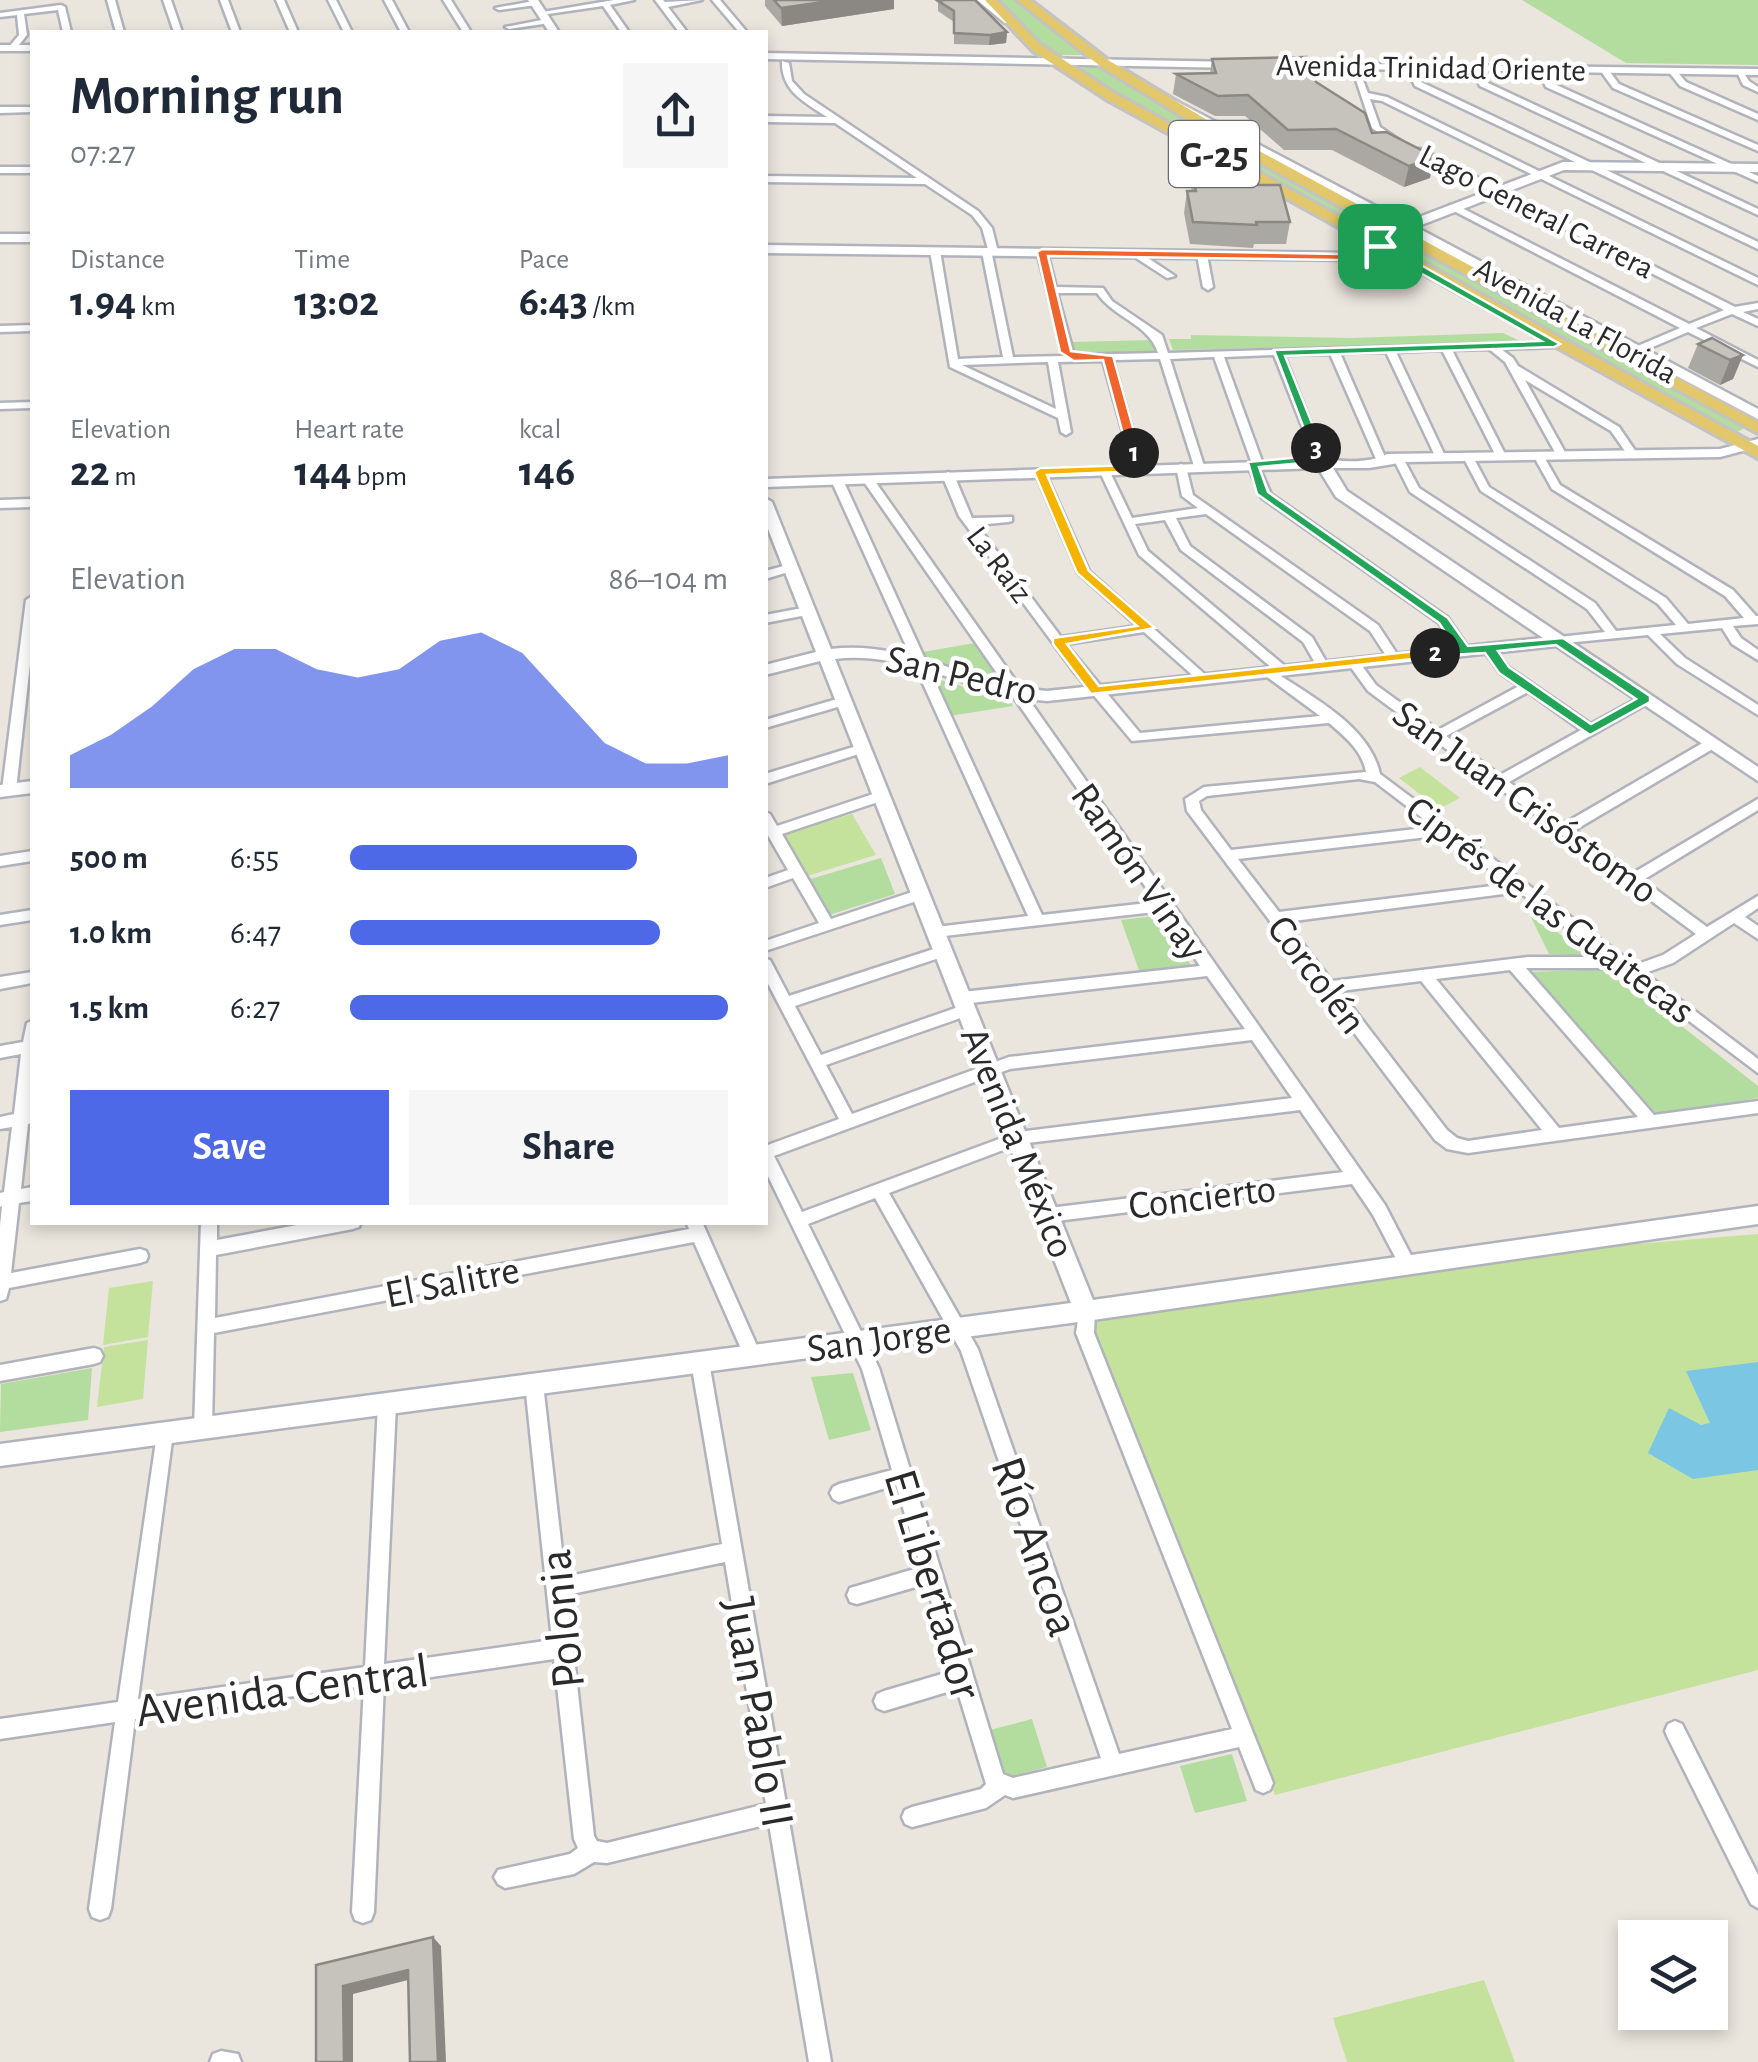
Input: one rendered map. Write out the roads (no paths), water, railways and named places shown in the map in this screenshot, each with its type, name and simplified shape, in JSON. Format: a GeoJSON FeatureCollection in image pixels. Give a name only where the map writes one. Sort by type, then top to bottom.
{"type":"FeatureCollection","features":[{"type":"Feature","properties":{"kind":"main road","name":"Avenida La Florida"},"geometry":{"type":"LineString","coordinates":[[991,0],[1008,21],[1055,62],[1554,344],[1752,436]]}},
{"type":"Feature","properties":{"kind":"main road","name":"G-25"},"geometry":{"type":"LineString","coordinates":[[1026,2],[1104,63],[1245,150],[1402,229],[1752,436]]}},
{"type":"Feature","properties":{"kind":"main road"},"geometry":{"type":"LineString","coordinates":[[1008,21],[1031,23],[1044,16]]}},
{"type":"Feature","properties":{"kind":"main road"},"geometry":{"type":"LineString","coordinates":[[1492,283],[1542,299]]}},
{"type":"Feature","properties":{"kind":"main road"},"geometry":{"type":"LineString","coordinates":[[1735,403],[1752,436]]}},
{"type":"Feature","properties":{"kind":"street"},"geometry":{"type":"LineString","coordinates":[[111,0],[119,30]]}},
{"type":"Feature","properties":{"kind":"street"},"geometry":{"type":"LineString","coordinates":[[167,0],[177,30]]}},
{"type":"Feature","properties":{"kind":"street"},"geometry":{"type":"LineString","coordinates":[[224,0],[235,30]]}},
{"type":"Feature","properties":{"kind":"street"},"geometry":{"type":"LineString","coordinates":[[280,0],[293,30]]}},
{"type":"Feature","properties":{"kind":"street"},"geometry":{"type":"LineString","coordinates":[[332,0],[347,30]]}},
{"type":"Feature","properties":{"kind":"street"},"geometry":{"type":"LineString","coordinates":[[388,0],[404,30]]}},
{"type":"Feature","properties":{"kind":"street"},"geometry":{"type":"LineString","coordinates":[[447,0],[467,30]]}},
{"type":"Feature","properties":{"kind":"street"},"geometry":{"type":"LineString","coordinates":[[498,8],[539,9],[630,0]]}},
{"type":"Feature","properties":{"kind":"street"},"geometry":{"type":"LineString","coordinates":[[661,3],[698,0]]}},
{"type":"Feature","properties":{"kind":"street"},"geometry":{"type":"LineString","coordinates":[[716,0],[740,30]]}},
{"type":"Feature","properties":{"kind":"street","name":"Avenida La Florida"},"geometry":{"type":"LineString","coordinates":[[981,0],[1008,21]]}},
{"type":"Feature","properties":{"kind":"street"},"geometry":{"type":"LineString","coordinates":[[661,3],[681,30]]}},
{"type":"Feature","properties":{"kind":"street"},"geometry":{"type":"LineString","coordinates":[[605,4],[624,30]]}},
{"type":"Feature","properties":{"kind":"street"},"geometry":{"type":"LineString","coordinates":[[0,14],[61,7],[67,30]]}},
{"type":"Feature","properties":{"kind":"street"},"geometry":{"type":"LineString","coordinates":[[509,27],[539,9]]}},
{"type":"Feature","properties":{"kind":"street"},"geometry":{"type":"LineString","coordinates":[[539,9],[553,30]]}},
{"type":"Feature","properties":{"kind":"street"},"geometry":{"type":"LineString","coordinates":[[4,50],[23,34],[20,12]]}},
{"type":"Feature","properties":{"kind":"street"},"geometry":{"type":"LineString","coordinates":[[4,50],[30,52]]}},
{"type":"Feature","properties":{"kind":"street","name":"Avenida Trinidad Oriente"},"geometry":{"type":"LineString","coordinates":[[768,59],[1256,65]]}},
{"type":"Feature","properties":{"kind":"street","name":"Avenida Trinidad Oriente"},"geometry":{"type":"LineString","coordinates":[[768,60],[784,63],[1055,62]]}},
{"type":"Feature","properties":{"kind":"street"},"geometry":{"type":"LineString","coordinates":[[784,63],[785,74],[795,91],[980,218],[990,234],[1009,361]]}},
{"type":"Feature","properties":{"kind":"street","name":"Avenida Trinidad Oriente"},"geometry":{"type":"LineString","coordinates":[[1276,66],[1758,72]]}},
{"type":"Feature","properties":{"kind":"street","name":"Lago General Carrera"},"geometry":{"type":"LineString","coordinates":[[1354,66],[1377,130],[1758,323]]}},
{"type":"Feature","properties":{"kind":"street"},"geometry":{"type":"LineString","coordinates":[[1408,68],[1416,83],[1758,246]]}},
{"type":"Feature","properties":{"kind":"street"},"geometry":{"type":"LineString","coordinates":[[1473,68],[1483,84],[1758,212]]}},
{"type":"Feature","properties":{"kind":"street"},"geometry":{"type":"LineString","coordinates":[[1539,69],[1548,84],[1758,179]]}},
{"type":"Feature","properties":{"kind":"street"},"geometry":{"type":"LineString","coordinates":[[1604,70],[1616,86],[1758,148]]}},
{"type":"Feature","properties":{"kind":"street"},"geometry":{"type":"LineString","coordinates":[[1672,71],[1682,84],[1758,117]]}},
{"type":"Feature","properties":{"kind":"street"},"geometry":{"type":"LineString","coordinates":[[1738,72],[1758,90]]}},
{"type":"Feature","properties":{"kind":"street"},"geometry":{"type":"LineString","coordinates":[[1364,95],[1384,99],[1758,282]]}},
{"type":"Feature","properties":{"kind":"street"},"geometry":{"type":"LineString","coordinates":[[0,110],[30,110]]}},
{"type":"Feature","properties":{"kind":"street"},"geometry":{"type":"LineString","coordinates":[[768,119],[837,120]]}},
{"type":"Feature","properties":{"kind":"street"},"geometry":{"type":"LineString","coordinates":[[1385,148],[1400,142]]}},
{"type":"Feature","properties":{"kind":"street"},"geometry":{"type":"LineString","coordinates":[[1340,257],[1364,254],[1402,229],[1563,166],[1758,168]]}},
{"type":"Feature","properties":{"kind":"street"},"geometry":{"type":"LineString","coordinates":[[0,170],[30,170]]}},
{"type":"Feature","properties":{"kind":"street"},"geometry":{"type":"LineString","coordinates":[[768,179],[928,181]]}},
{"type":"Feature","properties":{"kind":"street"},"geometry":{"type":"LineString","coordinates":[[1453,207],[1758,364]]}},
{"type":"Feature","properties":{"kind":"street"},"geometry":{"type":"LineString","coordinates":[[1402,229],[1735,403]]}},
{"type":"Feature","properties":{"kind":"street"},"geometry":{"type":"LineString","coordinates":[[0,238],[30,238]]}},
{"type":"Feature","properties":{"kind":"street"},"geometry":{"type":"LineString","coordinates":[[768,249],[1407,260]]}},
{"type":"Feature","properties":{"kind":"street"},"geometry":{"type":"LineString","coordinates":[[935,251],[953,362]]}},
{"type":"Feature","properties":{"kind":"street"},"geometry":{"type":"LineString","coordinates":[[1042,252],[1070,356]]}},
{"type":"Feature","properties":{"kind":"street"},"geometry":{"type":"LineString","coordinates":[[1136,254],[1170,276]]}},
{"type":"Feature","properties":{"kind":"street"},"geometry":{"type":"LineString","coordinates":[[1202,255],[1208,287]]}},
{"type":"Feature","properties":{"kind":"street"},"geometry":{"type":"LineString","coordinates":[[1050,290],[1100,290],[1109,303],[1156,334],[1199,466]]}},
{"type":"Feature","properties":{"kind":"street"},"geometry":{"type":"LineString","coordinates":[[1637,350],[1732,310],[1758,306]]}},
{"type":"Feature","properties":{"kind":"street"},"geometry":{"type":"LineString","coordinates":[[0,329],[30,328]]}},
{"type":"Feature","properties":{"kind":"street"},"geometry":{"type":"LineString","coordinates":[[953,362],[1554,344]]}},
{"type":"Feature","properties":{"kind":"street"},"geometry":{"type":"LineString","coordinates":[[1492,346],[1513,368],[1561,454]]}},
{"type":"Feature","properties":{"kind":"street"},"geometry":{"type":"LineString","coordinates":[[1445,348],[1501,456]]}},
{"type":"Feature","properties":{"kind":"street"},"geometry":{"type":"LineString","coordinates":[[1390,349],[1441,458]]}},
{"type":"Feature","properties":{"kind":"street"},"geometry":{"type":"LineString","coordinates":[[1334,351],[1380,458]]}},
{"type":"Feature","properties":{"kind":"street"},"geometry":{"type":"LineString","coordinates":[[1278,353],[1322,462],[1341,494],[1758,775]]}},
{"type":"Feature","properties":{"kind":"street"},"geometry":{"type":"LineString","coordinates":[[1218,355],[1266,496],[1444,620],[1464,650]]}},
{"type":"Feature","properties":{"kind":"street"},"geometry":{"type":"LineString","coordinates":[[1108,356],[1138,468]]}},
{"type":"Feature","properties":{"kind":"street"},"geometry":{"type":"LineString","coordinates":[[1052,360],[1066,432]]}},
{"type":"Feature","properties":{"kind":"street"},"geometry":{"type":"LineString","coordinates":[[953,362],[1065,417]]}},
{"type":"Feature","properties":{"kind":"street"},"geometry":{"type":"LineString","coordinates":[[1513,368],[1616,429],[1631,452]]}},
{"type":"Feature","properties":{"kind":"street"},"geometry":{"type":"LineString","coordinates":[[0,406],[30,405]]}},
{"type":"Feature","properties":{"kind":"street"},"geometry":{"type":"LineString","coordinates":[[768,483],[1561,454],[1733,452],[1752,436]]}},
{"type":"Feature","properties":{"kind":"street"},"geometry":{"type":"LineString","coordinates":[[1538,455],[1556,487],[1728,593],[1755,620]]}},
{"type":"Feature","properties":{"kind":"street"},"geometry":{"type":"LineString","coordinates":[[1468,457],[1485,489],[1662,600],[1685,628]]}},
{"type":"Feature","properties":{"kind":"street"},"geometry":{"type":"LineString","coordinates":[[1322,462],[1399,460]]}},
{"type":"Feature","properties":{"kind":"street"},"geometry":{"type":"LineString","coordinates":[[1399,460],[1414,490],[1591,606],[1613,635]]}},
{"type":"Feature","properties":{"kind":"street"},"geometry":{"type":"LineString","coordinates":[[1181,467],[1188,496],[1374,628],[1393,658]]}},
{"type":"Feature","properties":{"kind":"street"},"geometry":{"type":"LineString","coordinates":[[1104,470],[1143,553],[1328,718]]}},
{"type":"Feature","properties":{"kind":"street"},"geometry":{"type":"LineString","coordinates":[[1040,472],[1084,573],[1203,678]]}},
{"type":"Feature","properties":{"kind":"street","name":"La Raíz"},"geometry":{"type":"LineString","coordinates":[[948,475],[969,522],[1057,641],[1140,740],[1328,718]]}},
{"type":"Feature","properties":{"kind":"street","name":"Ramón Vinay"},"geometry":{"type":"LineString","coordinates":[[868,478],[1390,1227],[1408,1265]]}},
{"type":"Feature","properties":{"kind":"street"},"geometry":{"type":"LineString","coordinates":[[837,480],[1038,920]]}},
{"type":"Feature","properties":{"kind":"street"},"geometry":{"type":"LineString","coordinates":[[0,504],[30,501]]}},
{"type":"Feature","properties":{"kind":"street"},"geometry":{"type":"LineString","coordinates":[[1128,522],[1208,510]]}},
{"type":"Feature","properties":{"kind":"street"},"geometry":{"type":"LineString","coordinates":[[1169,516],[1185,548],[1308,640],[1322,665]]}},
{"type":"Feature","properties":{"kind":"street"},"geometry":{"type":"LineString","coordinates":[[969,522],[1008,519]]}},
{"type":"Feature","properties":{"kind":"street","name":"Avenida México"},"geometry":{"type":"LineString","coordinates":[[770,531],[791,568],[1049,1215],[1086,1311],[1085,1333],[1263,1783]]}},
{"type":"Feature","properties":{"kind":"street"},"geometry":{"type":"LineString","coordinates":[[768,574],[791,568]]}},
{"type":"Feature","properties":{"kind":"street"},"geometry":{"type":"LineString","coordinates":[[768,618],[808,610]]}},
{"type":"Feature","properties":{"kind":"street"},"geometry":{"type":"LineString","coordinates":[[30,614],[4,790],[30,788]]}},
{"type":"Feature","properties":{"kind":"street","name":"San Pedro"},"geometry":{"type":"LineString","coordinates":[[768,669],[826,654],[880,653],[1016,694],[1096,690],[1755,620]]}},
{"type":"Feature","properties":{"kind":"street"},"geometry":{"type":"LineString","coordinates":[[1725,624],[1740,644],[1758,656]]}},
{"type":"Feature","properties":{"kind":"street"},"geometry":{"type":"LineString","coordinates":[[1057,641],[1148,628]]}},
{"type":"Feature","properties":{"kind":"street"},"geometry":{"type":"LineString","coordinates":[[1650,631],[1681,661],[1758,711]]}},
{"type":"Feature","properties":{"kind":"street"},"geometry":{"type":"LineString","coordinates":[[1488,648],[1500,666],[1590,730]]}},
{"type":"Feature","properties":{"kind":"street","name":"San Juan Crisóstomo"},"geometry":{"type":"LineString","coordinates":[[1352,662],[1369,686],[1707,934]]}},
{"type":"Feature","properties":{"kind":"street"},"geometry":{"type":"LineString","coordinates":[[1438,735],[1528,686]]}},
{"type":"Feature","properties":{"kind":"street"},"geometry":{"type":"LineString","coordinates":[[1502,780],[1646,699]]}},
{"type":"Feature","properties":{"kind":"street"},"geometry":{"type":"LineString","coordinates":[[768,723],[844,701]]}},
{"type":"Feature","properties":{"kind":"street","name":"Ciprés de las Guaitecas"},"geometry":{"type":"LineString","coordinates":[[1328,718],[1359,741],[1371,757],[1374,776],[1758,1067]]}},
{"type":"Feature","properties":{"kind":"street"},"geometry":{"type":"LineString","coordinates":[[1566,828],[1711,744]]}},
{"type":"Feature","properties":{"kind":"street"},"geometry":{"type":"LineString","coordinates":[[768,778],[863,748]]}},
{"type":"Feature","properties":{"kind":"street","name":"Corcolén"},"geometry":{"type":"LineString","coordinates":[[1374,776],[1204,792],[1192,800],[1194,811],[1441,1135],[1453,1144],[1468,1147],[1555,1135]]}},
{"type":"Feature","properties":{"kind":"street"},"geometry":{"type":"LineString","coordinates":[[774,832],[882,796]]}},
{"type":"Feature","properties":{"kind":"street"},"geometry":{"type":"LineString","coordinates":[[1634,879],[1758,804]]}},
{"type":"Feature","properties":{"kind":"street"},"geometry":{"type":"LineString","coordinates":[[768,822],[827,925]]}},
{"type":"Feature","properties":{"kind":"street"},"geometry":{"type":"LineString","coordinates":[[1228,855],[1447,830]]}},
{"type":"Feature","properties":{"kind":"street"},"geometry":{"type":"LineString","coordinates":[[0,861],[30,856]]}},
{"type":"Feature","properties":{"kind":"street"},"geometry":{"type":"LineString","coordinates":[[768,882],[797,872]]}},
{"type":"Feature","properties":{"kind":"street"},"geometry":{"type":"LineString","coordinates":[[1276,918],[1522,887]]}},
{"type":"Feature","properties":{"kind":"street"},"geometry":{"type":"LineString","coordinates":[[768,945],[921,894]]}},
{"type":"Feature","properties":{"kind":"street"},"geometry":{"type":"LineString","coordinates":[[1328,987],[1514,964],[1627,967],[1668,959],[1758,901]]}},
{"type":"Feature","properties":{"kind":"street"},"geometry":{"type":"LineString","coordinates":[[786,1004],[940,941],[1038,920],[1165,906]]}},
{"type":"Feature","properties":{"kind":"street"},"geometry":{"type":"LineString","coordinates":[[0,920],[30,915]]}},
{"type":"Feature","properties":{"kind":"street"},"geometry":{"type":"LineString","coordinates":[[1734,916],[1758,934]]}},
{"type":"Feature","properties":{"kind":"street"},"geometry":{"type":"LineString","coordinates":[[1514,964],[1651,1122]]}},
{"type":"Feature","properties":{"kind":"street"},"geometry":{"type":"LineString","coordinates":[[768,970],[849,1123]]}},
{"type":"Feature","properties":{"kind":"street"},"geometry":{"type":"LineString","coordinates":[[817,1062],[965,1004],[1210,970]]}},
{"type":"Feature","properties":{"kind":"street"},"geometry":{"type":"LineString","coordinates":[[1424,975],[1555,1135],[1758,1107]]}},
{"type":"Feature","properties":{"kind":"street"},"geometry":{"type":"LineString","coordinates":[[0,983],[30,978]]}},
{"type":"Feature","properties":{"kind":"street"},"geometry":{"type":"LineString","coordinates":[[768,1153],[1008,1063],[1255,1034]]}},
{"type":"Feature","properties":{"kind":"street"},"geometry":{"type":"LineString","coordinates":[[0,1052],[30,1046]]}},
{"type":"Feature","properties":{"kind":"street"},"geometry":{"type":"LineString","coordinates":[[30,1064],[27,1118],[6,1198],[0,1286],[140,1256]]}},
{"type":"Feature","properties":{"kind":"street"},"geometry":{"type":"LineString","coordinates":[[798,1221],[1018,1138],[1304,1103]]}},
{"type":"Feature","properties":{"kind":"street"},"geometry":{"type":"LineString","coordinates":[[0,1123],[27,1118]]}},
{"type":"Feature","properties":{"kind":"street","name":"El Libertador"},"geometry":{"type":"LineString","coordinates":[[768,1160],[870,1368],[992,1775],[1000,1786]]}},
{"type":"Feature","properties":{"kind":"street","name":"Concierto"},"geometry":{"type":"LineString","coordinates":[[1049,1215],[1355,1176]]}},
{"type":"Feature","properties":{"kind":"street","name":"Río Ancoa"},"geometry":{"type":"LineString","coordinates":[[878,1190],[969,1349],[1113,1765]]}},
{"type":"Feature","properties":{"kind":"street","name":"San Jorge"},"geometry":{"type":"LineString","coordinates":[[0,1455],[1086,1311],[1758,1215]]}},
{"type":"Feature","properties":{"kind":"street"},"geometry":{"type":"LineString","coordinates":[[202,1428],[209,1225]]}},
{"type":"Feature","properties":{"kind":"street"},"geometry":{"type":"LineString","coordinates":[[208,1249],[337,1225]]}},
{"type":"Feature","properties":{"kind":"street"},"geometry":{"type":"LineString","coordinates":[[697,1228],[752,1355]]}},
{"type":"Feature","properties":{"kind":"street","name":"El Salitre"},"geometry":{"type":"LineString","coordinates":[[206,1327],[697,1228]]}},
{"type":"Feature","properties":{"kind":"street"},"geometry":{"type":"LineString","coordinates":[[0,1373],[94,1356]]}},
{"type":"Feature","properties":{"kind":"street","name":"Juan Pablo II"},"geometry":{"type":"LineString","coordinates":[[700,1362],[820,2062]]}},
{"type":"Feature","properties":{"kind":"street","name":"Polonia"},"geometry":{"type":"LineString","coordinates":[[534,1384],[584,1839],[591,1851]]}},
{"type":"Feature","properties":{"kind":"street"},"geometry":{"type":"LineString","coordinates":[[363,1912],[388,1404]]}},
{"type":"Feature","properties":{"kind":"street"},"geometry":{"type":"LineString","coordinates":[[100,1908],[164,1433]]}},
{"type":"Feature","properties":{"kind":"street"},"geometry":{"type":"LineString","coordinates":[[838,1493],[903,1476]]}},
{"type":"Feature","properties":{"kind":"street"},"geometry":{"type":"LineString","coordinates":[[556,1588],[733,1551]]}},
{"type":"Feature","properties":{"kind":"street"},"geometry":{"type":"LineString","coordinates":[[857,1595],[932,1574]]}},
{"type":"Feature","properties":{"kind":"street","name":"Avenida Central"},"geometry":{"type":"LineString","coordinates":[[0,1729],[563,1648]]}},
{"type":"Feature","properties":{"kind":"street"},"geometry":{"type":"LineString","coordinates":[[884,1701],[963,1677]]}},
{"type":"Feature","properties":{"kind":"street"},"geometry":{"type":"LineString","coordinates":[[1675,1730],[1758,1897]]}},
{"type":"Feature","properties":{"kind":"street"},"geometry":{"type":"LineString","coordinates":[[912,1817],[986,1798],[1000,1786],[1013,1788],[1244,1736]]}},
{"type":"Feature","properties":{"kind":"street"},"geometry":{"type":"LineString","coordinates":[[505,1877],[574,1864],[591,1851],[607,1853],[778,1812]]}},
{"type":"Feature","properties":{"kind":"street"},"geometry":{"type":"LineString","coordinates":[[221,2062],[230,2062]]}},
{"type":"Feature","properties":{"kind":"water"},"geometry":{"type":"Polygon","coordinates":[[[1758,1362],[1758,1470],[1693,1479],[1648,1453],[1669,1408],[1701,1425],[1710,1423],[1686,1371],[1758,1362]]]}}]}
